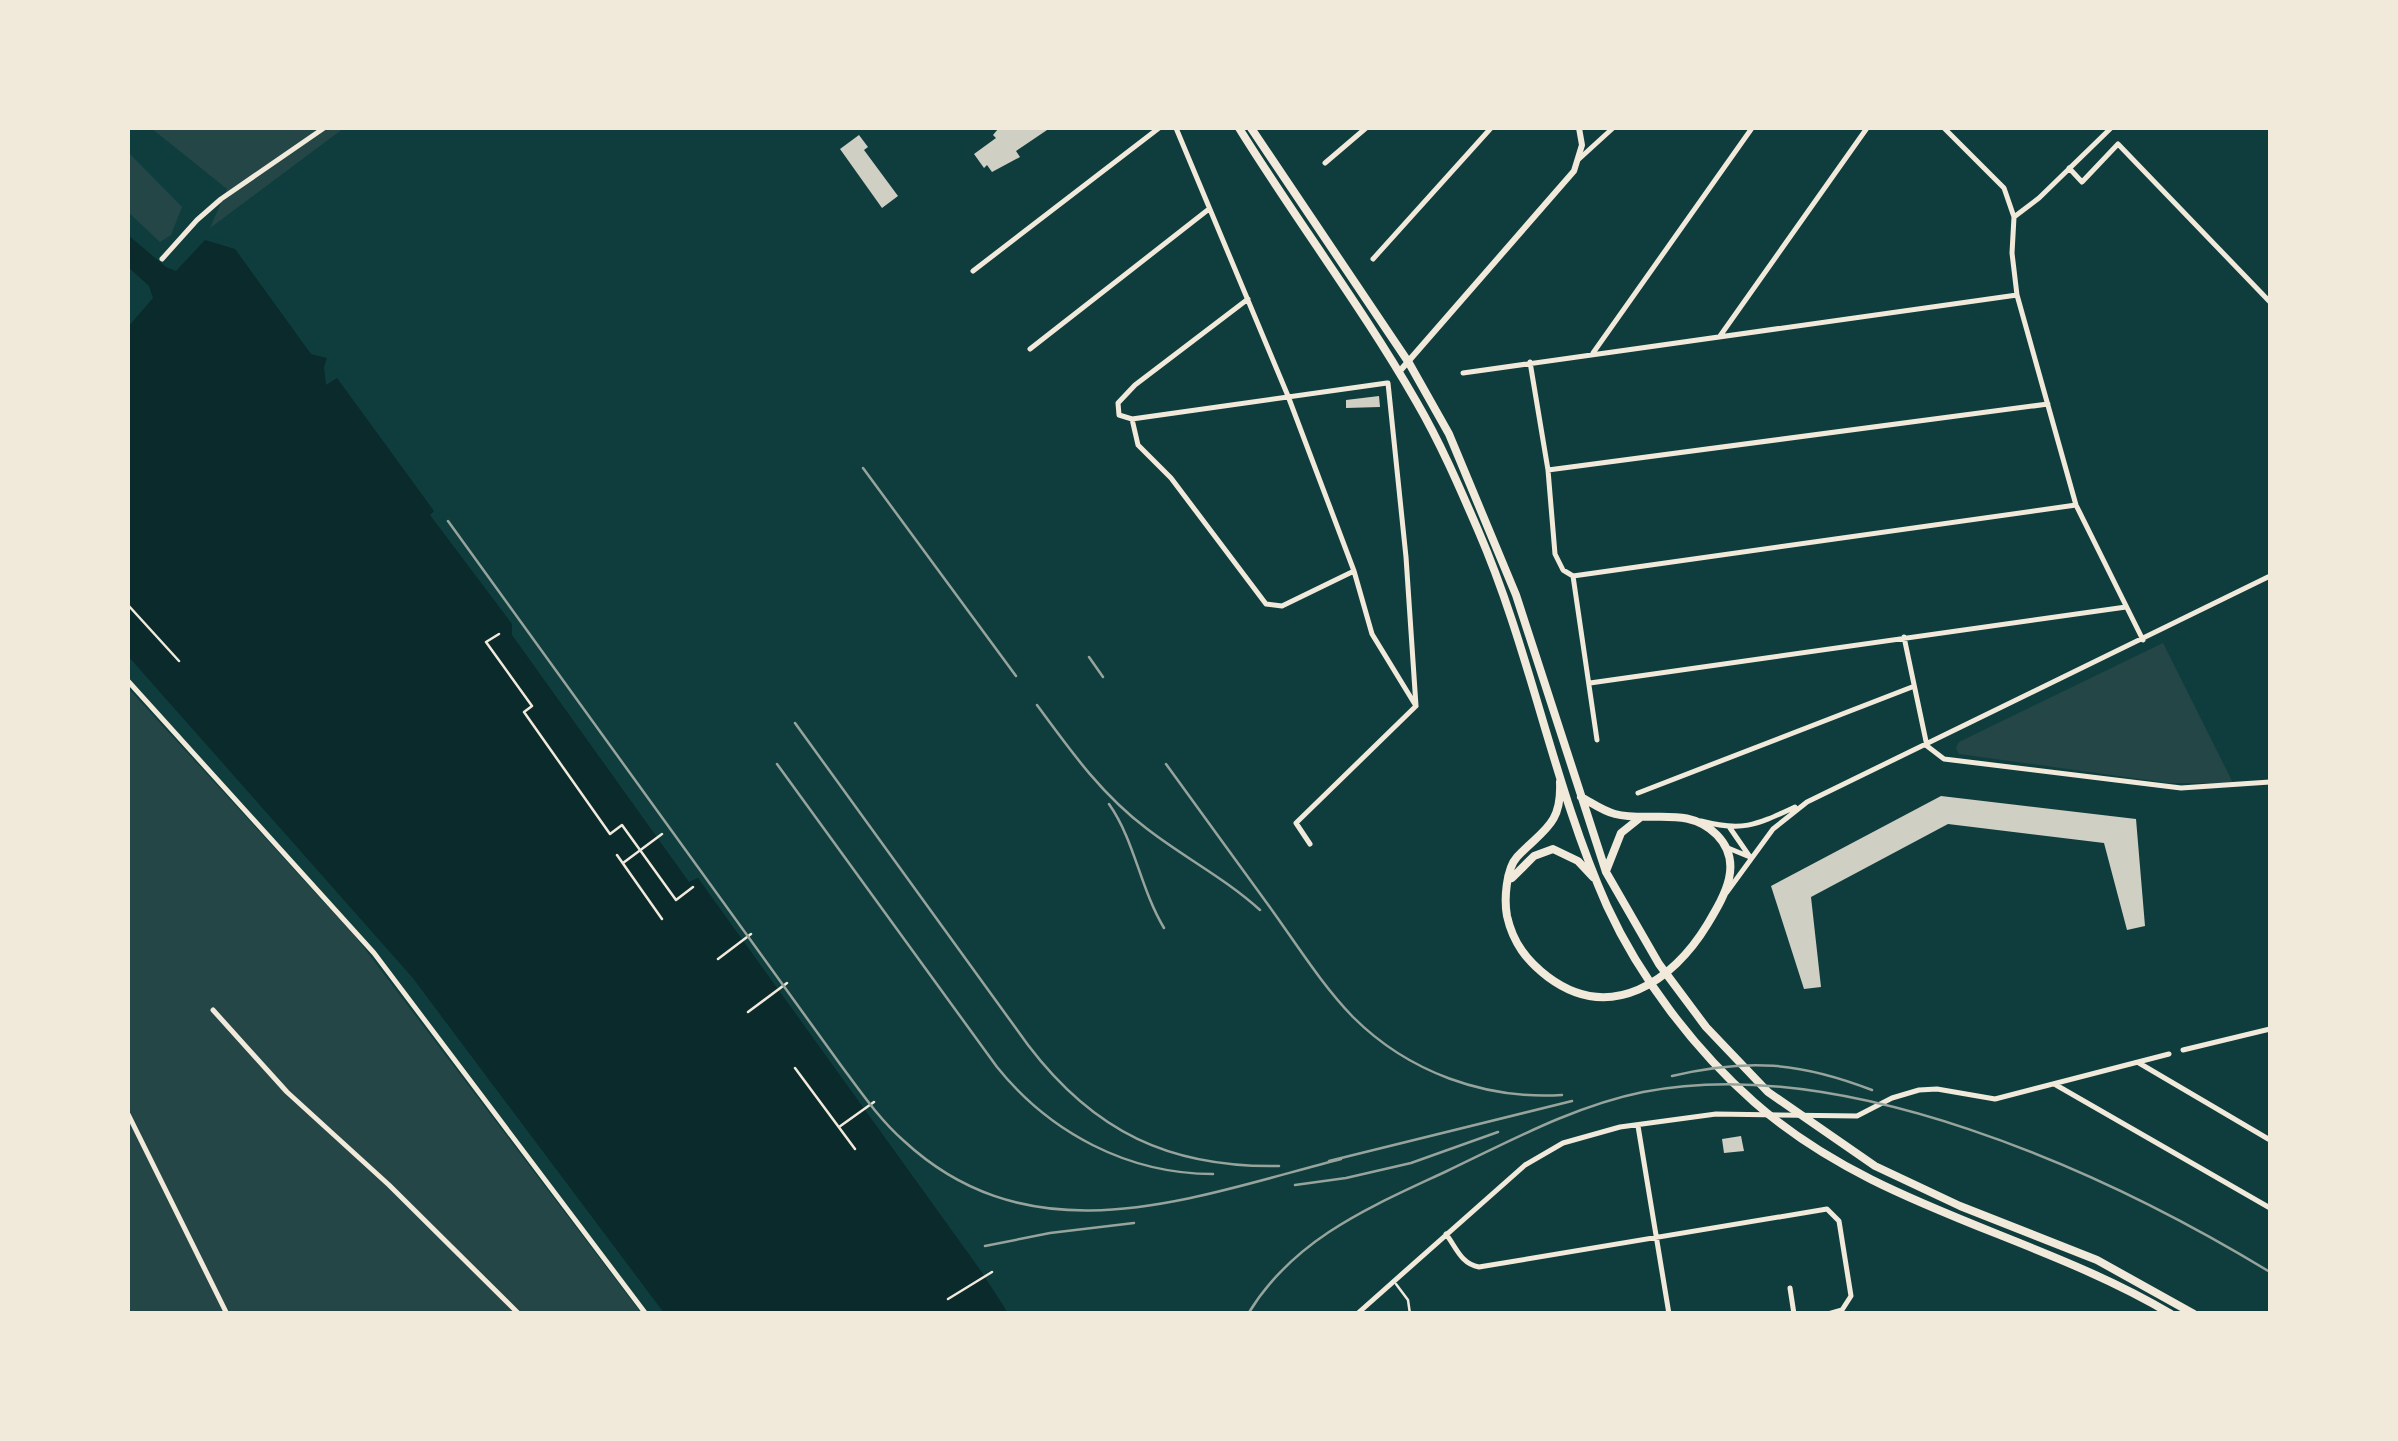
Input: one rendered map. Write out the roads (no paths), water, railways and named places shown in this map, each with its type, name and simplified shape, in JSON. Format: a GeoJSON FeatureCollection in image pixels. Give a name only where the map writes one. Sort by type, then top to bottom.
{"type":"FeatureCollection","features":[{"type":"Feature","properties":{"kind":"main road"},"geometry":{"type":"LineString","coordinates":[[1238,128],[1400,372],[1431,428],[1480,533],[1523,652],[1596,881],[1621,935],[1671,1008],[1728,1078],[1789,1130],[1867,1180],[2092,1272],[2170,1314]]}},
{"type":"Feature","properties":{"kind":"main road"},"geometry":{"type":"LineString","coordinates":[[1251,128],[1409,363],[1449,434],[1492,533],[1544,676],[1606,872],[1684,999],[1741,1066],[1800,1116],[1875,1166],[1960,1206],[2096,1260],[2194,1314]]}},
{"type":"Feature","properties":{"kind":"main road"},"geometry":{"type":"LineString","coordinates":[[1400,372],[1559,191],[1580,159],[1579,128]]}},
{"type":"Feature","properties":{"kind":"main road"},"geometry":{"type":"LineString","coordinates":[[1560,773],[1561,801],[1554,819],[1544,835],[1514,860],[1505,901],[1508,921],[1524,956],[1564,988],[1603,996],[1634,991],[1673,970],[1727,892],[1730,864],[1725,846],[1710,829],[1688,818],[1616,814],[1580,797]]}},
{"type":"Feature","properties":{"kind":"main road"},"geometry":{"type":"LineString","coordinates":[[1606,872],[1621,833],[1641,818]]}},
{"type":"Feature","properties":{"kind":"main road"},"geometry":{"type":"LineString","coordinates":[[1509,882],[1534,856],[1553,850],[1578,861],[1596,881]]}},
{"type":"Feature","properties":{"kind":"street"},"geometry":{"type":"LineString","coordinates":[[162,260],[197,220],[222,199],[324,128]]}},
{"type":"Feature","properties":{"kind":"street"},"geometry":{"type":"LineString","coordinates":[[973,271],[1159,128]]}},
{"type":"Feature","properties":{"kind":"street"},"geometry":{"type":"LineString","coordinates":[[1176,128],[1288,396],[1354,571],[1372,634],[1416,706]]}},
{"type":"Feature","properties":{"kind":"street"},"geometry":{"type":"LineString","coordinates":[[1324,162],[1366,128]]}},
{"type":"Feature","properties":{"kind":"street"},"geometry":{"type":"LineString","coordinates":[[1373,259],[1491,128]]}},
{"type":"Feature","properties":{"kind":"street"},"geometry":{"type":"LineString","coordinates":[[1580,159],[1613,128]]}},
{"type":"Feature","properties":{"kind":"street"},"geometry":{"type":"LineString","coordinates":[[1593,353],[1752,128]]}},
{"type":"Feature","properties":{"kind":"street"},"geometry":{"type":"LineString","coordinates":[[1720,336],[1867,128]]}},
{"type":"Feature","properties":{"kind":"street"},"geometry":{"type":"LineString","coordinates":[[1944,128],[2004,188],[2014,217],[2012,253],[2017,295],[2076,505],[2143,640]]}},
{"type":"Feature","properties":{"kind":"street"},"geometry":{"type":"LineString","coordinates":[[2014,217],[2110,128]]}},
{"type":"Feature","properties":{"kind":"street"},"geometry":{"type":"LineString","coordinates":[[2068,168],[2082,182],[2118,144],[2270,302]]}},
{"type":"Feature","properties":{"kind":"street"},"geometry":{"type":"LineString","coordinates":[[1030,349],[1209,209]]}},
{"type":"Feature","properties":{"kind":"street"},"geometry":{"type":"LineString","coordinates":[[1463,373],[2017,295]]}},
{"type":"Feature","properties":{"kind":"street"},"geometry":{"type":"LineString","coordinates":[[1248,299],[1135,385],[1118,402],[1117,412],[1122,418],[1388,383],[1400,372]]}},
{"type":"Feature","properties":{"kind":"street"},"geometry":{"type":"LineString","coordinates":[[1530,362],[1548,470],[1555,554],[1563,570],[1572,576],[2076,505]]}},
{"type":"Feature","properties":{"kind":"street"},"geometry":{"type":"LineString","coordinates":[[1310,844],[1296,823],[1416,706],[1388,383]]}},
{"type":"Feature","properties":{"kind":"street"},"geometry":{"type":"LineString","coordinates":[[1548,470],[2048,404]]}},
{"type":"Feature","properties":{"kind":"street"},"geometry":{"type":"LineString","coordinates":[[1132,419],[1138,445],[1171,478],[1266,604],[1282,606],[1354,571]]}},
{"type":"Feature","properties":{"kind":"street"},"geometry":{"type":"LineString","coordinates":[[1572,576],[1597,740]]}},
{"type":"Feature","properties":{"kind":"street"},"geometry":{"type":"LineString","coordinates":[[1688,818],[1730,828],[1760,822],[1927,746],[2270,576]]}},
{"type":"Feature","properties":{"kind":"street"},"geometry":{"type":"LineString","coordinates":[[1590,683],[2126,607]]}},
{"type":"Feature","properties":{"kind":"street"},"geometry":{"type":"LineString","coordinates":[[1904,637],[1927,746],[1944,759],[2181,788],[2270,782]]}},
{"type":"Feature","properties":{"kind":"street"},"geometry":{"type":"LineString","coordinates":[[128,681],[374,953],[646,1314]]}},
{"type":"Feature","properties":{"kind":"street"},"geometry":{"type":"LineString","coordinates":[[1638,793],[1912,687]]}},
{"type":"Feature","properties":{"kind":"street"},"geometry":{"type":"LineString","coordinates":[[1727,892],[1773,829],[1807,802]]}},
{"type":"Feature","properties":{"kind":"street"},"geometry":{"type":"LineString","coordinates":[[1730,828],[1750,857]]}},
{"type":"Feature","properties":{"kind":"street"},"geometry":{"type":"LineString","coordinates":[[1725,846],[1750,857]]}},
{"type":"Feature","properties":{"kind":"street"},"geometry":{"type":"LineString","coordinates":[[213,1010],[287,1092],[389,1184],[519,1314]]}},
{"type":"Feature","properties":{"kind":"street"},"geometry":{"type":"LineString","coordinates":[[2183,1050],[2270,1028]]}},
{"type":"Feature","properties":{"kind":"street"},"geometry":{"type":"LineString","coordinates":[[1357,1314],[1514,1174],[1551,1148],[1595,1132],[1716,1114],[1857,1116],[1892,1098],[1919,1090],[1995,1098],[2169,1054]]}},
{"type":"Feature","properties":{"kind":"street"},"geometry":{"type":"LineString","coordinates":[[2139,1063],[2270,1140]]}},
{"type":"Feature","properties":{"kind":"street"},"geometry":{"type":"LineString","coordinates":[[2054,1084],[2270,1208]]}},
{"type":"Feature","properties":{"kind":"street"},"geometry":{"type":"LineString","coordinates":[[128,1114],[227,1314]]}},
{"type":"Feature","properties":{"kind":"street"},"geometry":{"type":"LineString","coordinates":[[1638,1126],[1669,1314]]}},
{"type":"Feature","properties":{"kind":"street"},"geometry":{"type":"LineString","coordinates":[[1446,1234],[1461,1258],[1470,1266],[1479,1267],[1827,1209],[1839,1221],[1852,1296],[1842,1310],[1828,1314]]}},
{"type":"Feature","properties":{"kind":"street"},"geometry":{"type":"LineString","coordinates":[[1790,1288],[1794,1314]]}},
{"type":"Feature","properties":{"kind":"lane"},"geometry":{"type":"LineString","coordinates":[[1394,1281],[1408,1300],[1410,1314]]}},
{"type":"Feature","properties":{"kind":"railway"},"geometry":{"type":"LineString","coordinates":[[863,468],[1016,676]]}},
{"type":"Feature","properties":{"kind":"railway"},"geometry":{"type":"LineString","coordinates":[[448,521],[862,1094],[904,1141],[954,1178],[1006,1200],[1060,1209],[1116,1209],[1172,1202],[1341,1159]]}},
{"type":"Feature","properties":{"kind":"railway"},"geometry":{"type":"LineString","coordinates":[[1089,657],[1103,677]]}},
{"type":"Feature","properties":{"kind":"railway"},"geometry":{"type":"LineString","coordinates":[[1037,705],[1087,771],[1130,815],[1260,910]]}},
{"type":"Feature","properties":{"kind":"railway"},"geometry":{"type":"LineString","coordinates":[[795,723],[1028,1045],[1080,1101],[1137,1139],[1169,1152],[1240,1165],[1279,1166]]}},
{"type":"Feature","properties":{"kind":"railway"},"geometry":{"type":"LineString","coordinates":[[777,764],[1018,1091],[1066,1130],[1121,1158],[1151,1167],[1213,1174]]}},
{"type":"Feature","properties":{"kind":"railway"},"geometry":{"type":"LineString","coordinates":[[1166,764],[1321,980],[1375,1036],[1423,1067],[1477,1087],[1505,1093],[1562,1095]]}},
{"type":"Feature","properties":{"kind":"railway"},"geometry":{"type":"LineString","coordinates":[[1109,804],[1164,928]]}},
{"type":"Feature","properties":{"kind":"railway"},"geometry":{"type":"LineString","coordinates":[[1672,1076],[1725,1067],[1773,1066],[1821,1073],[1872,1090]]}},
{"type":"Feature","properties":{"kind":"railway"},"geometry":{"type":"LineString","coordinates":[[1248,1314],[1267,1288],[1311,1245],[1390,1198],[1592,1106],[1643,1092],[1720,1084],[1802,1089],[1885,1105],[1968,1129],[2129,1195],[2270,1272]]}},
{"type":"Feature","properties":{"kind":"railway"},"geometry":{"type":"LineString","coordinates":[[1329,1161],[1572,1101]]}},
{"type":"Feature","properties":{"kind":"railway"},"geometry":{"type":"LineString","coordinates":[[1295,1185],[1411,1163],[1498,1132]]}},
{"type":"Feature","properties":{"kind":"railway"},"geometry":{"type":"LineString","coordinates":[[985,1246],[1134,1223]]}}]}
